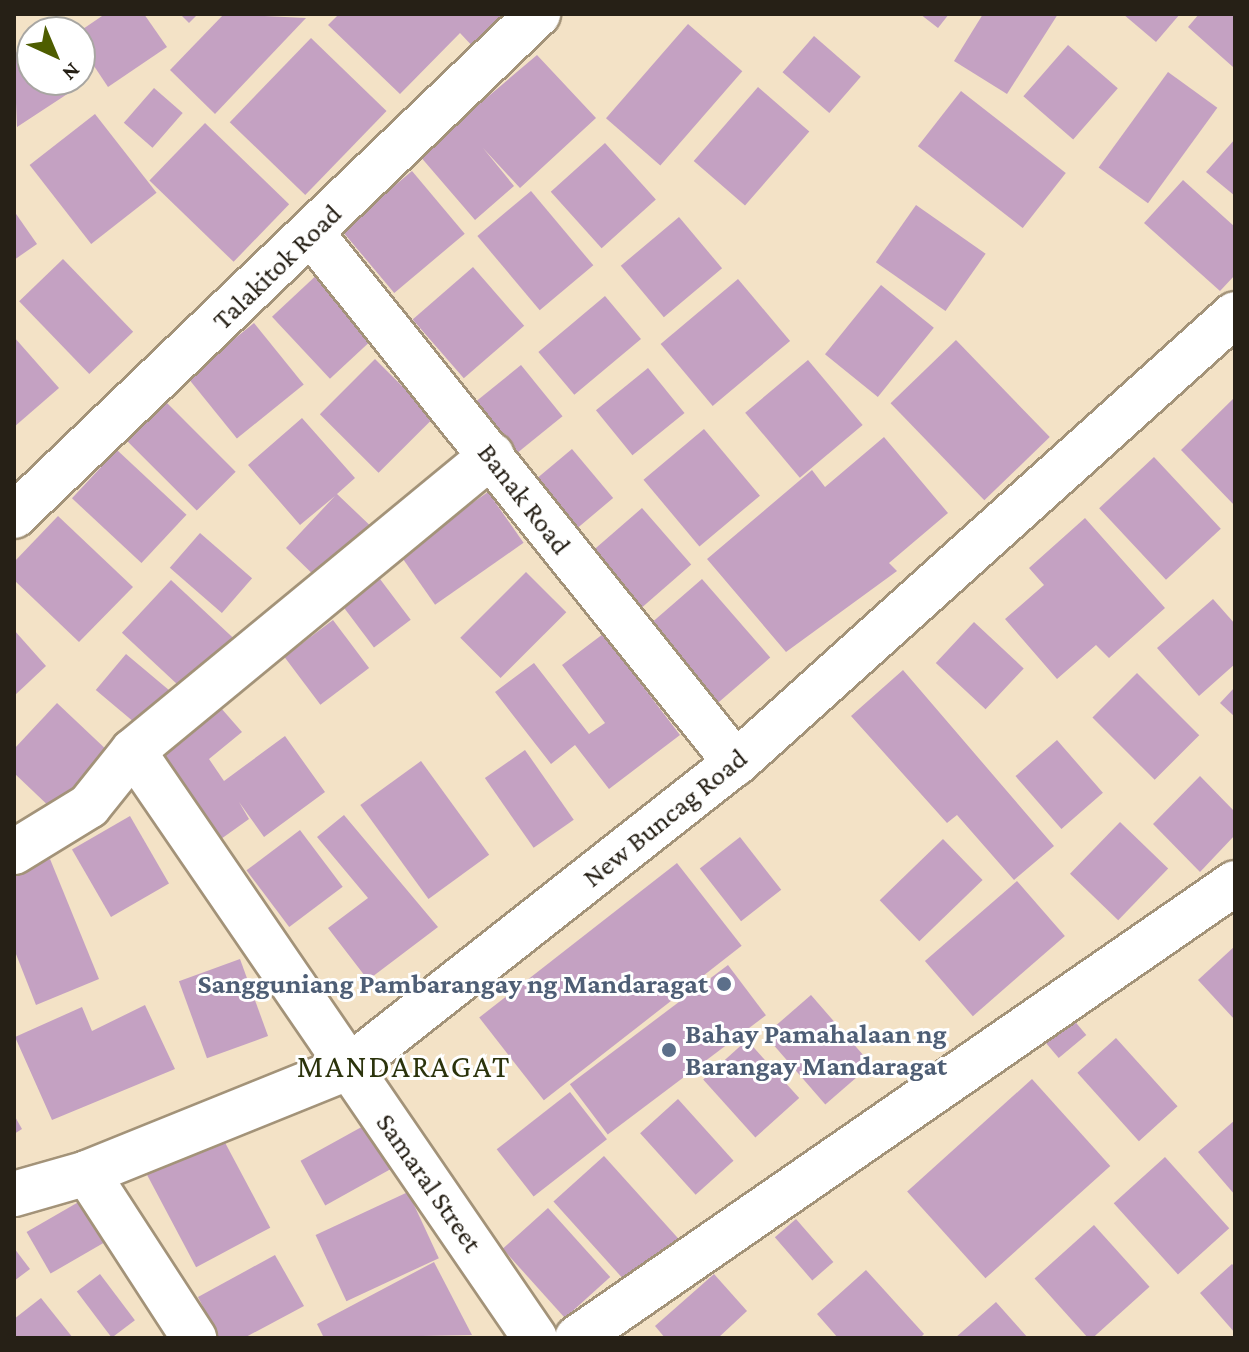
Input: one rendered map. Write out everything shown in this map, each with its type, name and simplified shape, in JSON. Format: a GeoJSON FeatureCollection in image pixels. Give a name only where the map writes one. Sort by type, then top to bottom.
{"type":"FeatureCollection","features":[{"type":"Feature","properties":{"kind":"street","name":"Talakitok Road"},"geometry":{"type":"LineString","coordinates":[[14,516],[312,234],[538,14]]}},
{"type":"Feature","properties":{"kind":"street","name":"Banak Road"},"geometry":{"type":"LineString","coordinates":[[312,234],[736,763]]}},
{"type":"Feature","properties":{"kind":"street","name":"New Buncag Road"},"geometry":{"type":"LineString","coordinates":[[14,1194],[87,1173],[349,1067],[736,763],[1235,314]]}},
{"type":"Feature","properties":{"kind":"street"},"geometry":{"type":"LineString","coordinates":[[14,852],[89,806],[133,751],[492,455]]}},
{"type":"Feature","properties":{"kind":"street","name":"Samaral Street"},"geometry":{"type":"LineString","coordinates":[[133,751],[535,1338]]}},
{"type":"Feature","properties":{"kind":"street"},"geometry":{"type":"LineString","coordinates":[[577,1338],[1235,883]]}},
{"type":"Feature","properties":{"kind":"street"},"geometry":{"type":"LineString","coordinates":[[87,1173],[194,1338]]}},
{"type":"Feature","properties":{"kind":"building"},"geometry":{"type":"Polygon","coordinates":[[[105,14],[144,14],[167,47],[108,87],[96,69],[96,20],[105,14]]]}},
{"type":"Feature","properties":{"kind":"building"},"geometry":{"type":"Polygon","coordinates":[[[180,14],[198,14],[189,23],[180,14]]]}},
{"type":"Feature","properties":{"kind":"building"},"geometry":{"type":"Polygon","coordinates":[[[224,14],[306,18],[215,114],[170,70],[224,14]]]}},
{"type":"Feature","properties":{"kind":"building"},"geometry":{"type":"Polygon","coordinates":[[[339,14],[512,14],[476,50],[460,33],[400,94],[328,25],[339,14]]]}},
{"type":"Feature","properties":{"kind":"building"},"geometry":{"type":"Polygon","coordinates":[[[920,14],[949,14],[938,28],[920,14]]]}},
{"type":"Feature","properties":{"kind":"building"},"geometry":{"type":"Polygon","coordinates":[[[983,14],[1058,14],[1007,94],[954,61],[983,14]]]}},
{"type":"Feature","properties":{"kind":"building"},"geometry":{"type":"Polygon","coordinates":[[[1123,14],[1180,14],[1156,42],[1123,14]]]}},
{"type":"Feature","properties":{"kind":"building"},"geometry":{"type":"Polygon","coordinates":[[[1199,14],[1235,14],[1233,67],[1188,27],[1199,14]]]}},
{"type":"Feature","properties":{"kind":"building"},"geometry":{"type":"Polygon","coordinates":[[[688,24],[742,71],[660,166],[606,118],[688,24]]]}},
{"type":"Feature","properties":{"kind":"building"},"geometry":{"type":"Polygon","coordinates":[[[814,36],[861,77],[829,113],[783,72],[814,36]]]}},
{"type":"Feature","properties":{"kind":"building"},"geometry":{"type":"Polygon","coordinates":[[[311,38],[387,111],[305,195],[230,122],[311,38]]]}},
{"type":"Feature","properties":{"kind":"building"},"geometry":{"type":"Polygon","coordinates":[[[1068,45],[1118,88],[1073,140],[1023,96],[1068,45]]]}},
{"type":"Feature","properties":{"kind":"building"},"geometry":{"type":"Polygon","coordinates":[[[16,53],[16,96],[64,96],[17,127],[14,54],[16,53]]]}},
{"type":"Feature","properties":{"kind":"building"},"geometry":{"type":"Polygon","coordinates":[[[537,55],[596,118],[520,188],[483,148],[514,186],[475,220],[419,155],[537,55]]]}},
{"type":"Feature","properties":{"kind":"building"},"geometry":{"type":"Polygon","coordinates":[[[1168,72],[1217,108],[1148,203],[1099,167],[1168,72]]]}},
{"type":"Feature","properties":{"kind":"building"},"geometry":{"type":"Polygon","coordinates":[[[758,87],[809,132],[745,206],[694,161],[758,87]]]}},
{"type":"Feature","properties":{"kind":"building"},"geometry":{"type":"Polygon","coordinates":[[[154,88],[183,113],[153,148],[124,123],[154,88]]]}},
{"type":"Feature","properties":{"kind":"building"},"geometry":{"type":"Polygon","coordinates":[[[961,91],[1066,173],[1023,228],[918,146],[961,91]]]}},
{"type":"Feature","properties":{"kind":"building"},"geometry":{"type":"Polygon","coordinates":[[[95,114],[157,193],[91,244],[30,165],[95,114]]]}},
{"type":"Feature","properties":{"kind":"building"},"geometry":{"type":"Polygon","coordinates":[[[205,123],[289,204],[234,262],[149,181],[205,123]]]}},
{"type":"Feature","properties":{"kind":"building"},"geometry":{"type":"Polygon","coordinates":[[[1235,139],[1235,196],[1206,172],[1235,139]]]}},
{"type":"Feature","properties":{"kind":"building"},"geometry":{"type":"Polygon","coordinates":[[[605,143],[656,199],[602,248],[551,192],[605,143]]]}},
{"type":"Feature","properties":{"kind":"building"},"geometry":{"type":"Polygon","coordinates":[[[412,171],[465,234],[394,293],[342,230],[412,171]]]}},
{"type":"Feature","properties":{"kind":"building"},"geometry":{"type":"Polygon","coordinates":[[[1183,180],[1235,227],[1235,275],[1220,291],[1144,223],[1183,180]]]}},
{"type":"Feature","properties":{"kind":"building"},"geometry":{"type":"Polygon","coordinates":[[[531,191],[593,265],[540,310],[477,236],[531,191]]]}},
{"type":"Feature","properties":{"kind":"building"},"geometry":{"type":"Polygon","coordinates":[[[916,205],[986,254],[945,311],[876,262],[916,205]]]}},
{"type":"Feature","properties":{"kind":"building"},"geometry":{"type":"Polygon","coordinates":[[[14,211],[37,244],[14,260],[14,211]]]}},
{"type":"Feature","properties":{"kind":"building"},"geometry":{"type":"Polygon","coordinates":[[[679,217],[722,268],[664,317],[621,266],[679,217]]]}},
{"type":"Feature","properties":{"kind":"building"},"geometry":{"type":"Polygon","coordinates":[[[63,259],[133,332],[89,374],[19,301],[63,259]]]}},
{"type":"Feature","properties":{"kind":"building"},"geometry":{"type":"Polygon","coordinates":[[[473,267],[524,326],[464,378],[413,319],[473,267]]]}},
{"type":"Feature","properties":{"kind":"building"},"geometry":{"type":"Polygon","coordinates":[[[321,271],[379,333],[330,379],[272,317],[321,271]]]}},
{"type":"Feature","properties":{"kind":"building"},"geometry":{"type":"Polygon","coordinates":[[[738,279],[790,341],[713,406],[661,344],[738,279]]]}},
{"type":"Feature","properties":{"kind":"building"},"geometry":{"type":"Polygon","coordinates":[[[881,285],[934,328],[878,397],[825,354],[881,285]]]}},
{"type":"Feature","properties":{"kind":"building"},"geometry":{"type":"Polygon","coordinates":[[[605,296],[641,339],[574,395],[538,352],[605,296]]]}},
{"type":"Feature","properties":{"kind":"building"},"geometry":{"type":"Polygon","coordinates":[[[254,323],[304,384],[237,439],[187,377],[254,323]]]}},
{"type":"Feature","properties":{"kind":"building"},"geometry":{"type":"Polygon","coordinates":[[[14,337],[59,388],[14,427],[14,337]]]}},
{"type":"Feature","properties":{"kind":"building"},"geometry":{"type":"Polygon","coordinates":[[[956,340],[1050,437],[984,500],[891,403],[956,340]]]}},
{"type":"Feature","properties":{"kind":"building"},"geometry":{"type":"Polygon","coordinates":[[[375,359],[434,418],[379,473],[320,414],[375,359]]]}},
{"type":"Feature","properties":{"kind":"building"},"geometry":{"type":"Polygon","coordinates":[[[808,360],[863,425],[800,478],[745,413],[808,360]]]}},
{"type":"Feature","properties":{"kind":"building"},"geometry":{"type":"Polygon","coordinates":[[[521,365],[563,416],[516,454],[474,403],[521,365]]]}},
{"type":"Feature","properties":{"kind":"building"},"geometry":{"type":"Polygon","coordinates":[[[648,368],[685,413],[632,455],[596,410],[648,368]]]}},
{"type":"Feature","properties":{"kind":"building"},"geometry":{"type":"Polygon","coordinates":[[[160,396],[236,472],[197,511],[121,435],[160,396]]]}},
{"type":"Feature","properties":{"kind":"building"},"geometry":{"type":"Polygon","coordinates":[[[1235,397],[1235,506],[1181,450],[1235,397]]]}},
{"type":"Feature","properties":{"kind":"building"},"geometry":{"type":"Polygon","coordinates":[[[302,418],[355,478],[337,494],[378,533],[326,587],[286,548],[335,496],[300,525],[248,465],[302,418]]]}},
{"type":"Feature","properties":{"kind":"building"},"geometry":{"type":"Polygon","coordinates":[[[704,429],[760,496],[699,546],[643,480],[704,429]]]}},
{"type":"Feature","properties":{"kind":"building"},"geometry":{"type":"Polygon","coordinates":[[[884,437],[948,513],[889,563],[897,571],[786,652],[707,559],[812,470],[825,487],[884,437]]]}},
{"type":"Feature","properties":{"kind":"building"},"geometry":{"type":"Polygon","coordinates":[[[572,449],[613,498],[571,533],[530,484],[572,449]]]}},
{"type":"Feature","properties":{"kind":"building"},"geometry":{"type":"Polygon","coordinates":[[[117,450],[186,515],[141,563],[72,498],[117,450]]]}},
{"type":"Feature","properties":{"kind":"building"},"geometry":{"type":"Polygon","coordinates":[[[1154,457],[1221,529],[1166,580],[1099,508],[1154,457]]]}},
{"type":"Feature","properties":{"kind":"building"},"geometry":{"type":"Polygon","coordinates":[[[488,492],[524,543],[435,605],[400,554],[488,492]]]}},
{"type":"Feature","properties":{"kind":"building"},"geometry":{"type":"Polygon","coordinates":[[[642,508],[691,565],[632,616],[582,560],[642,508]]]}},
{"type":"Feature","properties":{"kind":"building"},"geometry":{"type":"Polygon","coordinates":[[[58,516],[133,587],[79,642],[14,580],[14,562],[58,516]]]}},
{"type":"Feature","properties":{"kind":"building"},"geometry":{"type":"Polygon","coordinates":[[[1085,518],[1165,608],[1109,658],[1096,645],[1057,679],[1005,619],[1044,585],[1029,568],[1085,518]]]}},
{"type":"Feature","properties":{"kind":"building"},"geometry":{"type":"Polygon","coordinates":[[[200,533],[252,578],[222,613],[170,568],[200,533]]]}},
{"type":"Feature","properties":{"kind":"building"},"geometry":{"type":"Polygon","coordinates":[[[526,572],[566,612],[501,678],[460,638],[526,572]]]}},
{"type":"Feature","properties":{"kind":"building"},"geometry":{"type":"Polygon","coordinates":[[[380,579],[411,620],[374,647],[343,607],[380,579]]]}},
{"type":"Feature","properties":{"kind":"building"},"geometry":{"type":"Polygon","coordinates":[[[702,579],[770,657],[711,709],[642,631],[702,579]]]}},
{"type":"Feature","properties":{"kind":"building"},"geometry":{"type":"Polygon","coordinates":[[[171,580],[235,639],[186,692],[122,633],[171,580]]]}},
{"type":"Feature","properties":{"kind":"building"},"geometry":{"type":"Polygon","coordinates":[[[1213,599],[1235,624],[1235,664],[1199,696],[1157,648],[1213,599]]]}},
{"type":"Feature","properties":{"kind":"building"},"geometry":{"type":"Polygon","coordinates":[[[333,620],[369,668],[320,705],[284,657],[333,620]]]}},
{"type":"Feature","properties":{"kind":"building"},"geometry":{"type":"Polygon","coordinates":[[[974,622],[1024,668],[986,709],[936,663],[974,622]]]}},
{"type":"Feature","properties":{"kind":"building"},"geometry":{"type":"Polygon","coordinates":[[[14,630],[46,666],[14,696],[14,630]]]}},
{"type":"Feature","properties":{"kind":"building"},"geometry":{"type":"Polygon","coordinates":[[[603,634],[680,735],[609,789],[575,745],[551,764],[495,692],[534,663],[589,734],[605,723],[562,665],[603,634]]]}},
{"type":"Feature","properties":{"kind":"building"},"geometry":{"type":"Polygon","coordinates":[[[126,654],[173,693],[143,729],[96,690],[126,654]]]}},
{"type":"Feature","properties":{"kind":"building"},"geometry":{"type":"Polygon","coordinates":[[[903,670],[1054,846],[1014,880],[957,815],[947,823],[851,716],[903,670]]]}},
{"type":"Feature","properties":{"kind":"building"},"geometry":{"type":"Polygon","coordinates":[[[1137,673],[1199,735],[1155,780],[1092,718],[1137,673]]]}},
{"type":"Feature","properties":{"kind":"building"},"geometry":{"type":"Polygon","coordinates":[[[1235,687],[1235,717],[1220,703],[1235,687]]]}},
{"type":"Feature","properties":{"kind":"building"},"geometry":{"type":"Polygon","coordinates":[[[214,700],[242,732],[209,759],[224,781],[285,736],[325,792],[264,837],[239,802],[249,819],[221,839],[156,749],[214,700]]]}},
{"type":"Feature","properties":{"kind":"building"},"geometry":{"type":"Polygon","coordinates":[[[57,703],[111,754],[55,812],[14,773],[14,749],[57,703]]]}},
{"type":"Feature","properties":{"kind":"building"},"geometry":{"type":"Polygon","coordinates":[[[1057,740],[1103,793],[1061,829],[1015,776],[1057,740]]]}},
{"type":"Feature","properties":{"kind":"building"},"geometry":{"type":"Polygon","coordinates":[[[525,750],[574,820],[534,848],[485,778],[525,750]]]}},
{"type":"Feature","properties":{"kind":"building"},"geometry":{"type":"Polygon","coordinates":[[[421,761],[489,855],[429,899],[360,805],[421,761]]]}},
{"type":"Feature","properties":{"kind":"building"},"geometry":{"type":"Polygon","coordinates":[[[1200,776],[1235,812],[1235,835],[1200,872],[1153,824],[1200,776]]]}},
{"type":"Feature","properties":{"kind":"building"},"geometry":{"type":"Polygon","coordinates":[[[344,815],[438,927],[368,980],[328,928],[368,898],[317,837],[344,815]]]}},
{"type":"Feature","properties":{"kind":"building"},"geometry":{"type":"Polygon","coordinates":[[[130,816],[169,884],[111,917],[72,850],[130,816]]]}},
{"type":"Feature","properties":{"kind":"building"},"geometry":{"type":"Polygon","coordinates":[[[1120,822],[1168,869],[1118,920],[1070,874],[1120,822]]]}},
{"type":"Feature","properties":{"kind":"building"},"geometry":{"type":"Polygon","coordinates":[[[300,830],[343,887],[289,927],[246,870],[300,830]]]}},
{"type":"Feature","properties":{"kind":"building"},"geometry":{"type":"Polygon","coordinates":[[[740,837],[781,890],[741,921],[700,868],[740,837]]]}},
{"type":"Feature","properties":{"kind":"building"},"geometry":{"type":"Polygon","coordinates":[[[943,839],[983,880],[919,941],[880,900],[943,839]]]}},
{"type":"Feature","properties":{"kind":"building"},"geometry":{"type":"Polygon","coordinates":[[[50,859],[99,979],[36,1005],[14,949],[14,874],[50,859]]]}},
{"type":"Feature","properties":{"kind":"building"},"geometry":{"type":"Polygon","coordinates":[[[677,863],[742,946],[544,1100],[479,1018],[677,863]]]}},
{"type":"Feature","properties":{"kind":"building"},"geometry":{"type":"Polygon","coordinates":[[[1017,881],[1065,936],[973,1016],[925,961],[1017,881]]]}},
{"type":"Feature","properties":{"kind":"building"},"geometry":{"type":"Polygon","coordinates":[[[1235,946],[1235,1020],[1198,980],[1235,946]]]}},
{"type":"Feature","properties":{"kind":"building"},"geometry":{"type":"Polygon","coordinates":[[[240,959],[268,1036],[207,1058],[179,981],[240,959]]]}},
{"type":"Feature","properties":{"kind":"building","name":"Bahay Pamahalaan ng Barangay Mandaragat"},"geometry":{"type":"Polygon","coordinates":[[[728,965],[766,1015],[608,1134],[570,1084],[728,965]]]}},
{"type":"Feature","properties":{"kind":"building"},"geometry":{"type":"Polygon","coordinates":[[[811,995],[871,1064],[825,1104],[765,1035],[811,995]]]}},
{"type":"Feature","properties":{"kind":"building"},"geometry":{"type":"Polygon","coordinates":[[[145,1005],[175,1069],[52,1120],[15,1037],[82,1007],[92,1031],[145,1005]]]}},
{"type":"Feature","properties":{"kind":"building"},"geometry":{"type":"Polygon","coordinates":[[[1067,1012],[1086,1035],[1059,1058],[1039,1035],[1067,1012]]]}},
{"type":"Feature","properties":{"kind":"building"},"geometry":{"type":"Polygon","coordinates":[[[1116,1038],[1178,1106],[1139,1141],[1077,1073],[1116,1038]]]}},
{"type":"Feature","properties":{"kind":"building"},"geometry":{"type":"Polygon","coordinates":[[[747,1040],[799,1098],[755,1137],[703,1079],[747,1040]]]}},
{"type":"Feature","properties":{"kind":"building"},"geometry":{"type":"Polygon","coordinates":[[[1032,1079],[1110,1166],[985,1278],[907,1191],[1032,1079]]]}},
{"type":"Feature","properties":{"kind":"building"},"geometry":{"type":"Polygon","coordinates":[[[570,1092],[607,1139],[534,1197],[497,1149],[570,1092]]]}},
{"type":"Feature","properties":{"kind":"building"},"geometry":{"type":"Polygon","coordinates":[[[678,1099],[734,1161],[696,1195],[640,1133],[678,1099]]]}},
{"type":"Feature","properties":{"kind":"building"},"geometry":{"type":"Polygon","coordinates":[[[14,1115],[22,1129],[14,1134],[14,1115]]]}},
{"type":"Feature","properties":{"kind":"building"},"geometry":{"type":"Polygon","coordinates":[[[1235,1120],[1235,1195],[1198,1152],[1235,1120]]]}},
{"type":"Feature","properties":{"kind":"building"},"geometry":{"type":"Polygon","coordinates":[[[367,1124],[392,1169],[325,1205],[301,1161],[367,1124]]]}},
{"type":"Feature","properties":{"kind":"building"},"geometry":{"type":"Polygon","coordinates":[[[221,1135],[270,1228],[196,1267],[147,1174],[221,1135]]]}},
{"type":"Feature","properties":{"kind":"building"},"geometry":{"type":"Polygon","coordinates":[[[604,1156],[678,1238],[628,1284],[553,1202],[604,1156]]]}},
{"type":"Feature","properties":{"kind":"building"},"geometry":{"type":"Polygon","coordinates":[[[1165,1157],[1229,1228],[1178,1275],[1114,1203],[1165,1157]]]}},
{"type":"Feature","properties":{"kind":"building"},"geometry":{"type":"Polygon","coordinates":[[[408,1192],[439,1258],[346,1301],[316,1235],[408,1192]]]}},
{"type":"Feature","properties":{"kind":"building"},"geometry":{"type":"Polygon","coordinates":[[[82,1200],[106,1242],[51,1274],[27,1232],[82,1200]]]}},
{"type":"Feature","properties":{"kind":"building"},"geometry":{"type":"Polygon","coordinates":[[[548,1208],[610,1277],[565,1318],[503,1249],[548,1208]]]}},
{"type":"Feature","properties":{"kind":"building"},"geometry":{"type":"Polygon","coordinates":[[[796,1219],[833,1262],[812,1280],[775,1237],[796,1219]]]}},
{"type":"Feature","properties":{"kind":"building"},"geometry":{"type":"Polygon","coordinates":[[[1094,1225],[1150,1287],[1093,1338],[1088,1338],[1035,1279],[1094,1225]]]}},
{"type":"Feature","properties":{"kind":"building"},"geometry":{"type":"Polygon","coordinates":[[[14,1248],[30,1269],[14,1281],[14,1248]]]}},
{"type":"Feature","properties":{"kind":"building"},"geometry":{"type":"Polygon","coordinates":[[[275,1255],[304,1306],[244,1338],[219,1338],[198,1297],[275,1255]]]}},
{"type":"Feature","properties":{"kind":"building"},"geometry":{"type":"Polygon","coordinates":[[[434,1262],[472,1335],[324,1338],[317,1324],[434,1262]]]}},
{"type":"Feature","properties":{"kind":"building"},"geometry":{"type":"Polygon","coordinates":[[[1232,1264],[1235,1267],[1235,1333],[1200,1293],[1232,1264]]]}},
{"type":"Feature","properties":{"kind":"building"},"geometry":{"type":"Polygon","coordinates":[[[866,1270],[924,1334],[920,1338],[838,1338],[817,1314],[866,1270]]]}},
{"type":"Feature","properties":{"kind":"building"},"geometry":{"type":"Polygon","coordinates":[[[100,1274],[135,1320],[112,1338],[77,1291],[100,1274]]]}},
{"type":"Feature","properties":{"kind":"building"},"geometry":{"type":"Polygon","coordinates":[[[714,1274],[747,1311],[718,1338],[665,1338],[655,1326],[714,1274]]]}},
{"type":"Feature","properties":{"kind":"building"},"geometry":{"type":"Polygon","coordinates":[[[41,1298],[73,1338],[14,1338],[14,1319],[41,1298]]]}},
{"type":"Feature","properties":{"kind":"building"},"geometry":{"type":"Polygon","coordinates":[[[996,1302],[1028,1338],[955,1338],[996,1302]]]}},
{"type":"Feature","properties":{"kind":"place","name":"Sangguniang Pambarangay ng Mandaragat"},"geometry":{"type":"Point","coordinates":[724,984]}},
{"type":"Feature","properties":{"kind":"place","name":"Bahay Pamahalaan ng Barangay Mandaragat"},"geometry":{"type":"Point","coordinates":[669,1050]}},
{"type":"Feature","properties":{"kind":"district","name":"MANDARAGAT"},"geometry":{"type":"Point","coordinates":[404,1066]}}]}
